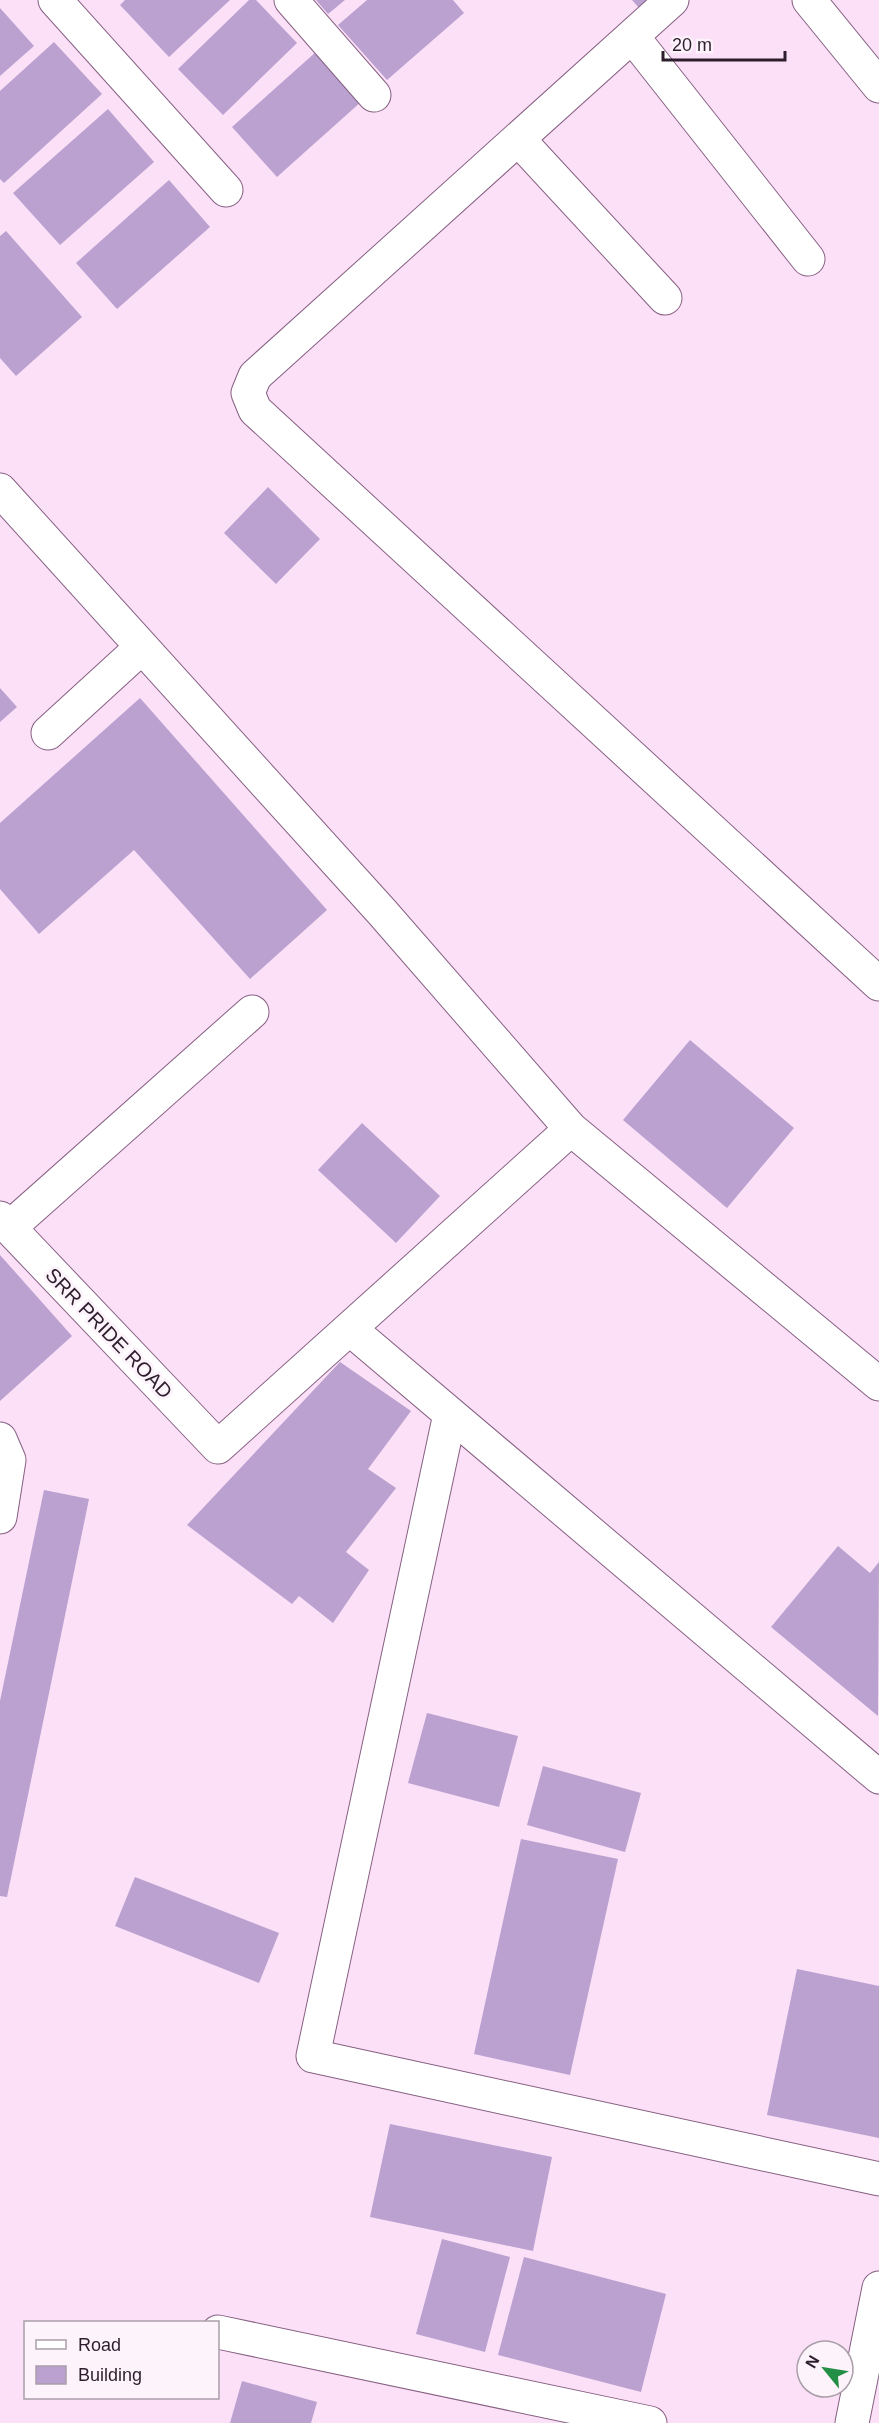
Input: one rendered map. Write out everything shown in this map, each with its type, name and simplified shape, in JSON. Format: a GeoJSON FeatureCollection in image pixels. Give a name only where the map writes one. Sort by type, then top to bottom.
{"type":"FeatureCollection","features":[{"type":"Feature","properties":{"kind":"street"},"geometry":{"type":"LineString","coordinates":[[55,0],[226,190]]}},
{"type":"Feature","properties":{"kind":"street"},"geometry":{"type":"LineString","coordinates":[[291,0],[374,95]]}},
{"type":"Feature","properties":{"kind":"street"},"geometry":{"type":"LineString","coordinates":[[672,0],[255,376],[248,393],[255,410],[879,984]]}},
{"type":"Feature","properties":{"kind":"street"},"geometry":{"type":"LineString","coordinates":[[809,0],[879,87]]}},
{"type":"Feature","properties":{"kind":"street"},"geometry":{"type":"LineString","coordinates":[[632,36],[808,259]]}},
{"type":"Feature","properties":{"kind":"street"},"geometry":{"type":"LineString","coordinates":[[518,139],[665,298]]}},
{"type":"Feature","properties":{"kind":"street"},"geometry":{"type":"LineString","coordinates":[[0,490],[382,912],[572,1129],[879,1384]]}},
{"type":"Feature","properties":{"kind":"street"},"geometry":{"type":"LineString","coordinates":[[48,733],[142,647]]}},
{"type":"Feature","properties":{"kind":"street"},"geometry":{"type":"LineString","coordinates":[[4,1223],[252,1012]]}},
{"type":"Feature","properties":{"kind":"street"},"geometry":{"type":"LineString","coordinates":[[572,1129],[350,1329],[879,1777]]}},
{"type":"Feature","properties":{"kind":"street","name":"SRR PRIDE ROAD"},"geometry":{"type":"LineString","coordinates":[[4,1223],[218,1448],[350,1329]]}},
{"type":"Feature","properties":{"kind":"street"},"geometry":{"type":"LineString","coordinates":[[450,1414],[313,2056],[879,2179]]}},
{"type":"Feature","properties":{"kind":"street"},"geometry":{"type":"LineString","coordinates":[[0,1439],[9,1460],[0,1517]]}},
{"type":"Feature","properties":{"kind":"street"},"geometry":{"type":"LineString","coordinates":[[852,2423],[879,2288]]}},
{"type":"Feature","properties":{"kind":"street"},"geometry":{"type":"LineString","coordinates":[[219,2332],[650,2423]]}},
{"type":"Feature","properties":{"kind":"building"},"geometry":{"type":"Polygon","coordinates":[[[125,0],[230,0],[169,57],[120,5],[125,0]]]}},
{"type":"Feature","properties":{"kind":"building"},"geometry":{"type":"Polygon","coordinates":[[[249,0],[256,0],[297,43],[223,115],[178,69],[249,0]]]}},
{"type":"Feature","properties":{"kind":"building"},"geometry":{"type":"Polygon","coordinates":[[[316,0],[345,0],[328,14],[316,0]]]}},
{"type":"Feature","properties":{"kind":"building"},"geometry":{"type":"Polygon","coordinates":[[[367,0],[453,0],[464,13],[387,80],[338,25],[367,0]]]}},
{"type":"Feature","properties":{"kind":"building"},"geometry":{"type":"Polygon","coordinates":[[[632,0],[650,0],[640,9],[632,0]]]}},
{"type":"Feature","properties":{"kind":"building"},"geometry":{"type":"Polygon","coordinates":[[[0,8],[34,46],[0,76],[0,8]]]}},
{"type":"Feature","properties":{"kind":"building"},"geometry":{"type":"Polygon","coordinates":[[[54,42],[102,94],[4,183],[0,179],[0,91],[54,42]]]}},
{"type":"Feature","properties":{"kind":"building"},"geometry":{"type":"Polygon","coordinates":[[[317,51],[362,101],[277,177],[232,127],[317,51]]]}},
{"type":"Feature","properties":{"kind":"building"},"geometry":{"type":"Polygon","coordinates":[[[108,109],[154,162],[60,245],[13,193],[108,109]]]}},
{"type":"Feature","properties":{"kind":"building"},"geometry":{"type":"Polygon","coordinates":[[[169,180],[210,227],[117,309],[76,263],[169,180]]]}},
{"type":"Feature","properties":{"kind":"building"},"geometry":{"type":"Polygon","coordinates":[[[6,231],[82,317],[16,376],[0,358],[0,236],[6,231]]]}},
{"type":"Feature","properties":{"kind":"building"},"geometry":{"type":"Polygon","coordinates":[[[268,487],[320,539],[276,584],[224,533],[268,487]]]}},
{"type":"Feature","properties":{"kind":"building"},"geometry":{"type":"Polygon","coordinates":[[[0,688],[17,707],[0,722],[0,688]]]}},
{"type":"Feature","properties":{"kind":"building"},"geometry":{"type":"Polygon","coordinates":[[[140,698],[327,910],[250,979],[134,850],[39,934],[0,889],[0,823],[140,698]]]}},
{"type":"Feature","properties":{"kind":"building"},"geometry":{"type":"Polygon","coordinates":[[[690,1040],[794,1128],[727,1208],[623,1120],[690,1040]]]}},
{"type":"Feature","properties":{"kind":"building"},"geometry":{"type":"Polygon","coordinates":[[[362,1123],[440,1196],[396,1243],[318,1170],[362,1123]]]}},
{"type":"Feature","properties":{"kind":"building"},"geometry":{"type":"Polygon","coordinates":[[[0,1255],[72,1336],[0,1401],[0,1255]]]}},
{"type":"Feature","properties":{"kind":"building"},"geometry":{"type":"Polygon","coordinates":[[[340,1362],[411,1411],[368,1469],[396,1488],[346,1552],[369,1570],[333,1623],[299,1596],[292,1604],[187,1525],[340,1362]]]}},
{"type":"Feature","properties":{"kind":"building"},"geometry":{"type":"Polygon","coordinates":[[[44,1490],[89,1499],[7,1897],[0,1896],[0,1701],[44,1490]]]}},
{"type":"Feature","properties":{"kind":"building"},"geometry":{"type":"Polygon","coordinates":[[[838,1546],[870,1573],[879,1562],[878,1716],[771,1627],[838,1546]]]}},
{"type":"Feature","properties":{"kind":"building"},"geometry":{"type":"Polygon","coordinates":[[[427,1713],[518,1736],[499,1807],[408,1783],[427,1713]]]}},
{"type":"Feature","properties":{"kind":"building"},"geometry":{"type":"Polygon","coordinates":[[[543,1766],[641,1793],[625,1852],[527,1825],[543,1766]]]}},
{"type":"Feature","properties":{"kind":"building"},"geometry":{"type":"Polygon","coordinates":[[[521,1839],[618,1859],[570,2075],[474,2054],[521,1839]]]}},
{"type":"Feature","properties":{"kind":"building"},"geometry":{"type":"Polygon","coordinates":[[[135,1877],[279,1933],[259,1983],[115,1926],[135,1877]]]}},
{"type":"Feature","properties":{"kind":"building"},"geometry":{"type":"Polygon","coordinates":[[[797,1969],[879,1986],[879,2138],[767,2115],[797,1969]]]}},
{"type":"Feature","properties":{"kind":"building"},"geometry":{"type":"Polygon","coordinates":[[[390,2124],[552,2157],[533,2251],[370,2217],[390,2124]]]}},
{"type":"Feature","properties":{"kind":"building"},"geometry":{"type":"Polygon","coordinates":[[[442,2239],[510,2257],[485,2352],[416,2334],[442,2239]]]}},
{"type":"Feature","properties":{"kind":"building"},"geometry":{"type":"Polygon","coordinates":[[[524,2257],[666,2294],[641,2392],[498,2355],[524,2257]]]}},
{"type":"Feature","properties":{"kind":"building"},"geometry":{"type":"Polygon","coordinates":[[[242,2381],[317,2402],[311,2423],[230,2423],[242,2381]]]}}]}
